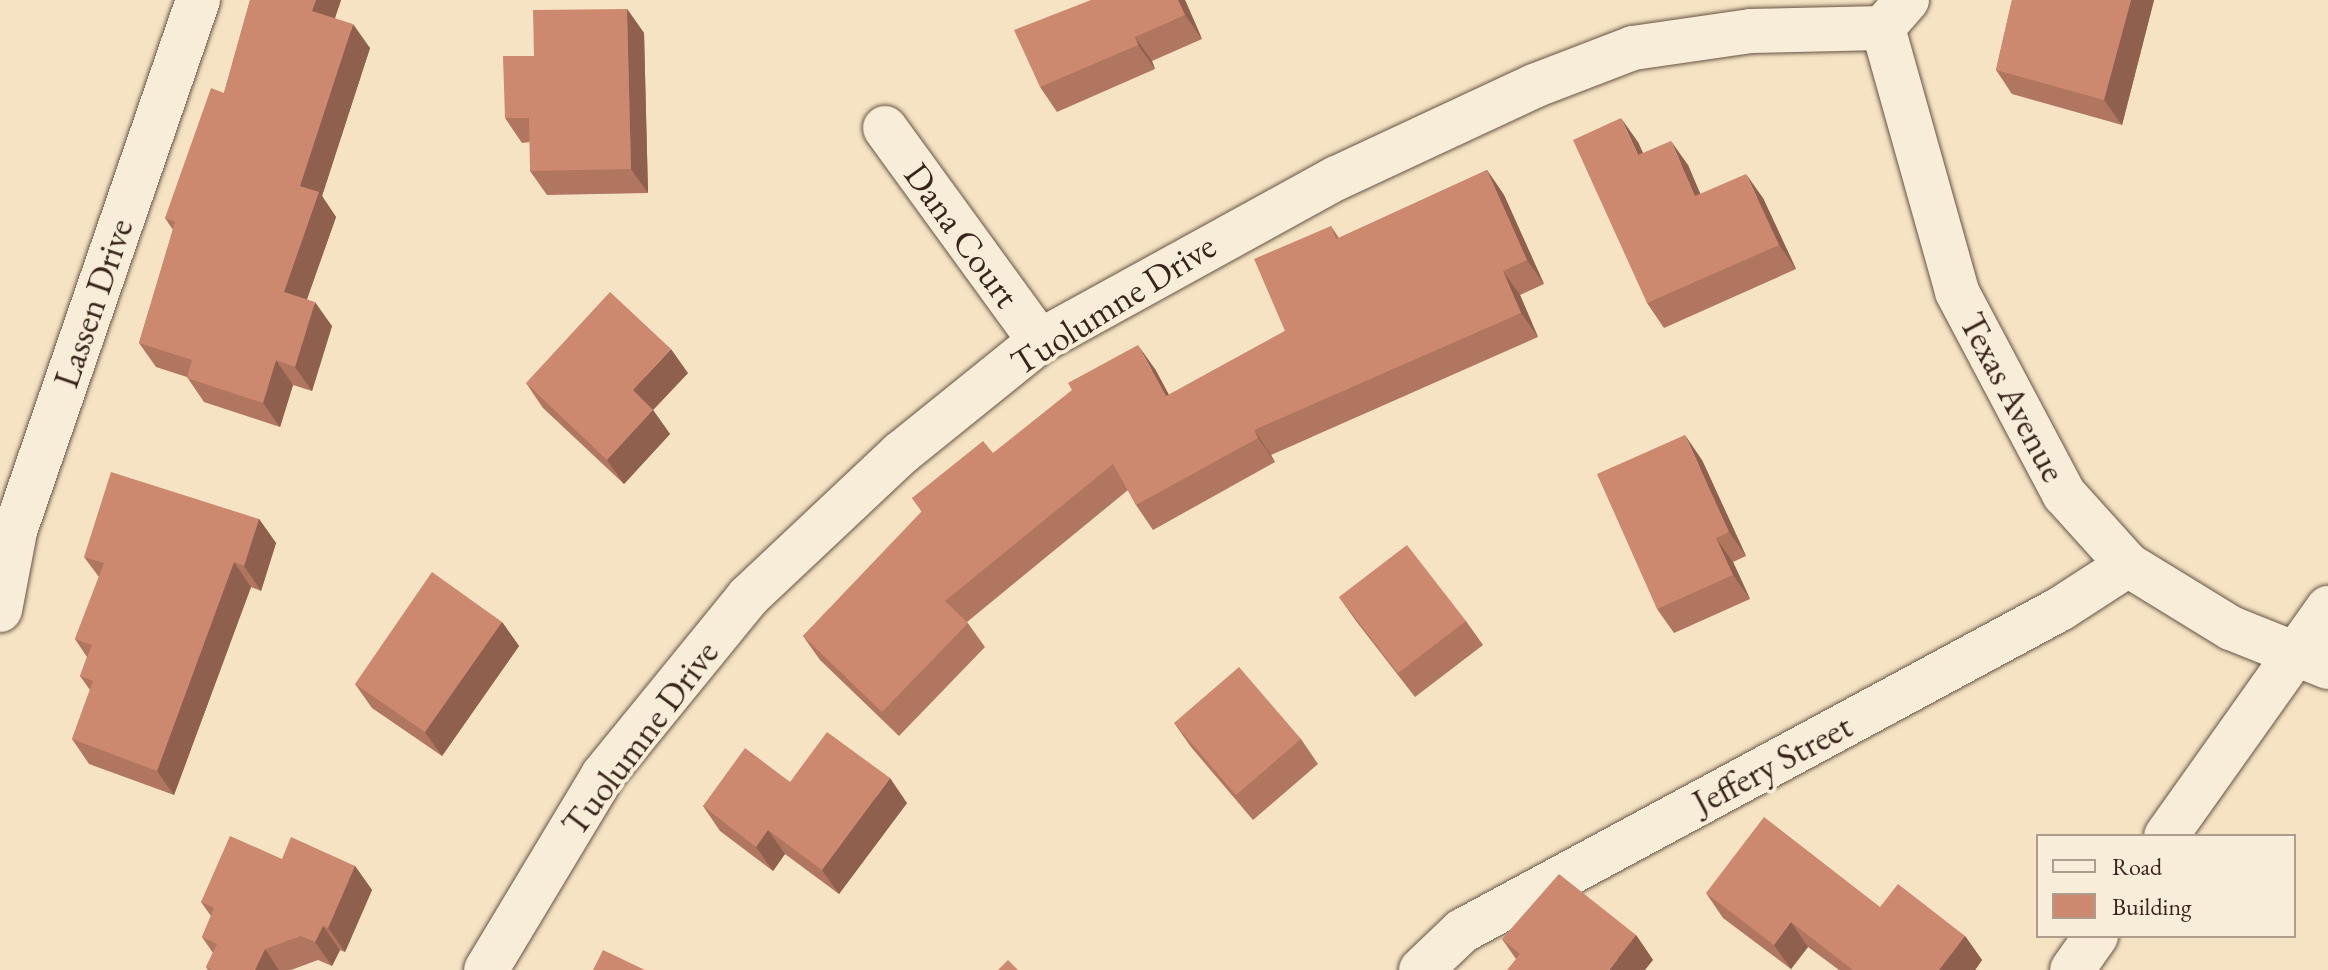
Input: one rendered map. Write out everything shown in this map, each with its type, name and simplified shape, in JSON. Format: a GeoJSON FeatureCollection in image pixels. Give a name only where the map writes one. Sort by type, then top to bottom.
{"type":"FeatureCollection","features":[{"type":"Feature","properties":{"kind":"street","name":"Lassen Drive"},"geometry":{"type":"LineString","coordinates":[[0,610],[15,531],[198,0]]}},
{"type":"Feature","properties":{"kind":"street","name":"Tuolumne Drive"},"geometry":{"type":"LineString","coordinates":[[486,970],[603,775],[748,597],[901,453],[1040,341],[1337,178],[1534,86],[1633,48],[1895,14]]}},
{"type":"Feature","properties":{"kind":"street","name":"Texas Avenue"},"geometry":{"type":"LineString","coordinates":[[1895,14],[1957,292],[2064,494],[2128,565],[2231,628],[2311,660]]}},
{"type":"Feature","properties":{"kind":"street","name":"Dana Court"},"geometry":{"type":"LineString","coordinates":[[885,128],[1040,341]]}},
{"type":"Feature","properties":{"kind":"street","name":"Jeffery Street"},"geometry":{"type":"LineString","coordinates":[[1421,970],[1462,931],[2060,609],[2128,565]]}},
{"type":"Feature","properties":{"kind":"street"},"geometry":{"type":"LineString","coordinates":[[2168,834],[2311,660],[2328,608]]}},
{"type":"Feature","properties":{"kind":"street"},"geometry":{"type":"LineString","coordinates":[[2072,970],[2095,938]]}},
{"type":"Feature","properties":{"kind":"building"},"geometry":{"type":"Polygon","coordinates":[[[250,0],[316,0],[312,11],[353,24],[300,186],[319,192],[284,292],[315,302],[295,367],[276,360],[263,403],[187,378],[192,360],[139,343],[175,222],[165,218],[211,88],[224,93],[250,0]]]}},
{"type":"Feature","properties":{"kind":"building"},"geometry":{"type":"Polygon","coordinates":[[[1091,0],[1178,0],[1185,15],[1135,37],[1138,45],[1040,87],[1014,30],[1091,0]]]}},
{"type":"Feature","properties":{"kind":"building"},"geometry":{"type":"Polygon","coordinates":[[[2012,0],[2131,0],[2104,100],[1996,70],[2012,0]]]}},
{"type":"Feature","properties":{"kind":"building"},"geometry":{"type":"Polygon","coordinates":[[[627,9],[631,169],[530,171],[529,118],[505,118],[503,56],[534,56],[533,10],[627,9]]]}},
{"type":"Feature","properties":{"kind":"building"},"geometry":{"type":"Polygon","coordinates":[[[1621,118],[1638,155],[1671,141],[1695,196],[1746,174],[1779,245],[1647,303],[1573,140],[1621,118]]]}},
{"type":"Feature","properties":{"kind":"building"},"geometry":{"type":"Polygon","coordinates":[[[1487,170],[1527,260],[1503,271],[1521,313],[1254,430],[1258,438],[1136,505],[1113,464],[945,601],[968,623],[882,712],[803,636],[922,511],[912,498],[983,441],[993,453],[1072,390],[1068,383],[1138,345],[1166,396],[1285,331],[1254,259],[1331,226],[1336,239],[1487,170]]]}},
{"type":"Feature","properties":{"kind":"building"},"geometry":{"type":"Polygon","coordinates":[[[610,292],[671,349],[633,390],[653,410],[607,460],[526,383],[610,292]]]}},
{"type":"Feature","properties":{"kind":"building"},"geometry":{"type":"Polygon","coordinates":[[[1685,435],[1729,532],[1716,538],[1733,575],[1657,609],[1597,474],[1685,435]]]}},
{"type":"Feature","properties":{"kind":"building"},"geometry":{"type":"Polygon","coordinates":[[[111,472],[259,519],[244,566],[234,562],[157,771],[72,739],[93,681],[80,676],[92,645],[75,639],[104,563],[84,557],[111,472]]]}},
{"type":"Feature","properties":{"kind":"building"},"geometry":{"type":"Polygon","coordinates":[[[1407,545],[1466,621],[1398,673],[1339,597],[1407,545]]]}},
{"type":"Feature","properties":{"kind":"building"},"geometry":{"type":"Polygon","coordinates":[[[432,572],[502,622],[425,732],[355,684],[432,572]]]}},
{"type":"Feature","properties":{"kind":"building"},"geometry":{"type":"Polygon","coordinates":[[[1239,667],[1301,739],[1236,795],[1174,723],[1239,667]]]}},
{"type":"Feature","properties":{"kind":"building"},"geometry":{"type":"Polygon","coordinates":[[[827,732],[890,778],[822,870],[768,830],[756,847],[703,806],[745,748],[790,782],[827,732]]]}},
{"type":"Feature","properties":{"kind":"building"},"geometry":{"type":"Polygon","coordinates":[[[1764,817],[1880,907],[1898,884],[1965,936],[1939,970],[1853,970],[1791,922],[1774,945],[1706,893],[1764,817]]]}},
{"type":"Feature","properties":{"kind":"building"},"geometry":{"type":"Polygon","coordinates":[[[230,836],[282,859],[291,837],[355,866],[328,928],[323,926],[315,942],[301,936],[265,949],[255,970],[212,970],[206,967],[217,944],[202,937],[214,908],[201,902],[230,836]]]}},
{"type":"Feature","properties":{"kind":"building"},"geometry":{"type":"Polygon","coordinates":[[[1559,874],[1636,935],[1609,970],[1507,970],[1520,954],[1502,939],[1559,874]]]}},
{"type":"Feature","properties":{"kind":"building"},"geometry":{"type":"Polygon","coordinates":[[[603,950],[645,970],[593,970],[603,950]]]}},
{"type":"Feature","properties":{"kind":"building"},"geometry":{"type":"Polygon","coordinates":[[[1008,960],[1018,970],[998,970],[1008,960]]]}}]}
